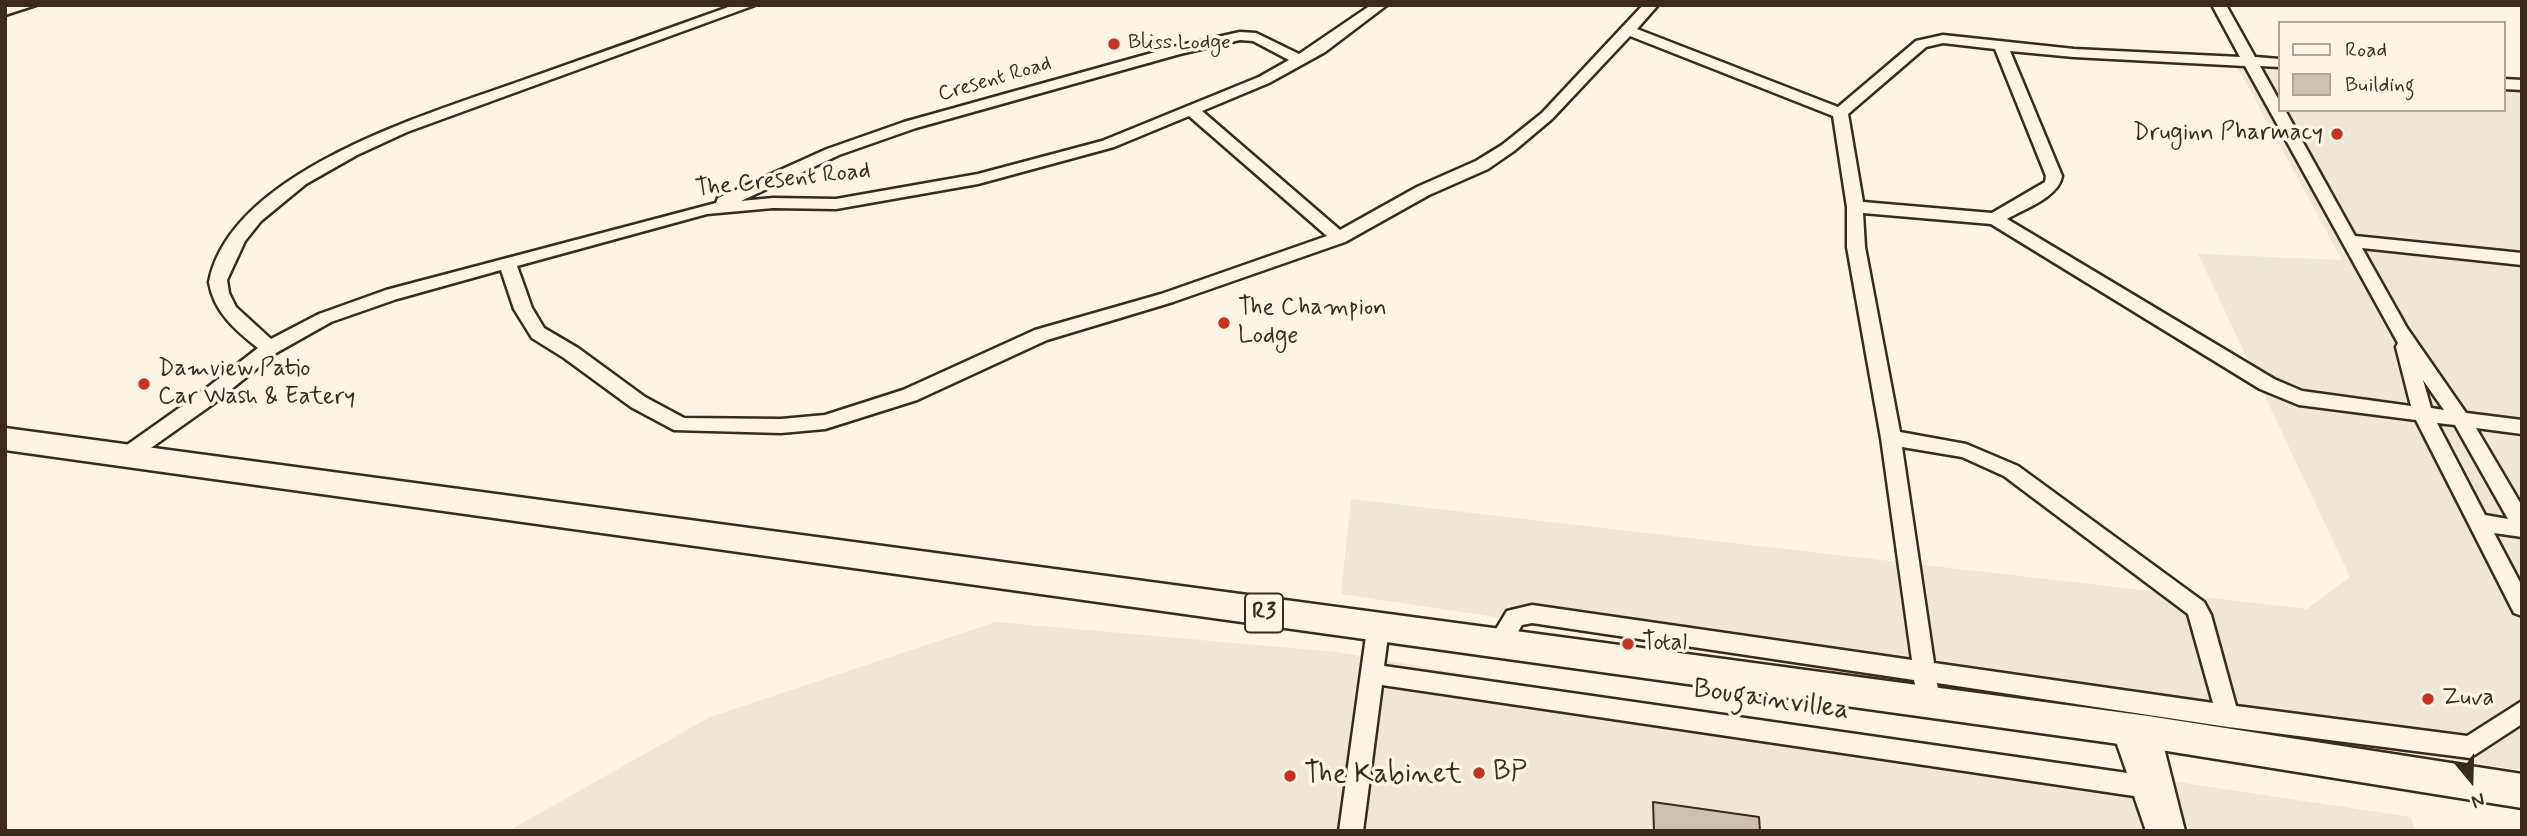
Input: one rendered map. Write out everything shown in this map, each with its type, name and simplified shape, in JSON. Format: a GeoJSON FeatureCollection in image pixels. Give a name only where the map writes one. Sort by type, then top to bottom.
{"type":"FeatureCollection","features":[{"type":"Feature","properties":{"kind":"highway","name":"R3"},"geometry":{"type":"LineString","coordinates":[[5,439],[2136,731],[2522,791]]}},
{"type":"Feature","properties":{"kind":"street"},"geometry":{"type":"LineString","coordinates":[[5,11],[29,5]]}},
{"type":"Feature","properties":{"kind":"street"},"geometry":{"type":"LineString","coordinates":[[270,348],[237,321],[222,299],[218,280],[228,254],[246,228],[280,196],[351,149],[748,5]]}},
{"type":"Feature","properties":{"kind":"street","name":"The Cresent Road"},"geometry":{"type":"LineString","coordinates":[[124,457],[206,399],[270,348],[325,318],[392,294],[707,209],[773,202],[836,204],[978,179],[1108,144],[1264,80],[1352,28],[1380,5]]}},
{"type":"Feature","properties":{"kind":"street"},"geometry":{"type":"LineString","coordinates":[[507,262],[523,309],[538,332],[638,402],[681,425],[781,426],[825,422],[910,395],[1041,335],[1167,298],[1339,238],[1423,191],[1482,165],[1508,148],[1547,116],[1651,5]]}},
{"type":"Feature","properties":{"kind":"street"},"geometry":{"type":"LineString","coordinates":[[2219,5],[2400,332],[2462,421],[2522,527]]}},
{"type":"Feature","properties":{"kind":"street"},"geometry":{"type":"LineString","coordinates":[[1629,31],[1840,113]]}},
{"type":"Feature","properties":{"kind":"street","name":"Cresent Road"},"geometry":{"type":"LineString","coordinates":[[707,209],[833,152],[885,134],[1177,50],[1240,36],[1256,37],[1299,60]]}},
{"type":"Feature","properties":{"kind":"street"},"geometry":{"type":"LineString","coordinates":[[1840,113],[1921,44],[1943,39],[2074,52],[2278,64]]}},
{"type":"Feature","properties":{"kind":"street"},"geometry":{"type":"LineString","coordinates":[[1995,219],[2049,187],[2054,176],[2000,44]]}},
{"type":"Feature","properties":{"kind":"street"},"geometry":{"type":"LineString","coordinates":[[1191,110],[1339,238]]}},
{"type":"Feature","properties":{"kind":"street"},"geometry":{"type":"LineString","coordinates":[[1840,113],[1855,207],[1856,247],[1891,438],[1928,704]]}},
{"type":"Feature","properties":{"kind":"street"},"geometry":{"type":"LineString","coordinates":[[1855,207],[1995,219],[2282,392],[2299,398],[2424,417],[2522,427]]}},
{"type":"Feature","properties":{"kind":"street"},"geometry":{"type":"LineString","coordinates":[[2352,247],[2522,259]]}},
{"type":"Feature","properties":{"kind":"street"},"geometry":{"type":"LineString","coordinates":[[2352,247],[2522,271]]}},
{"type":"Feature","properties":{"kind":"street"},"geometry":{"type":"LineString","coordinates":[[2400,332],[2424,417],[2522,607]]}},
{"type":"Feature","properties":{"kind":"street"},"geometry":{"type":"LineString","coordinates":[[1891,438],[1952,445],[1982,455],[2011,471],[2196,608],[2228,717]]}},
{"type":"Feature","properties":{"kind":"street"},"geometry":{"type":"LineString","coordinates":[[2479,522],[2522,527]]}},
{"type":"Feature","properties":{"kind":"street"},"geometry":{"type":"LineString","coordinates":[[1498,644],[1515,617],[1532,614],[1925,670],[2228,717],[2470,747],[2522,711]]}},
{"type":"Feature","properties":{"kind":"street"},"geometry":{"type":"LineString","coordinates":[[1351,831],[1378,629]]}},
{"type":"Feature","properties":{"kind":"street","name":"Bougainvillea"},"geometry":{"type":"LineString","coordinates":[[1373,674],[2153,788]]}},
{"type":"Feature","properties":{"kind":"street"},"geometry":{"type":"LineString","coordinates":[[2136,731],[2153,788],[2173,831]]}},
{"type":"Feature","properties":{"kind":"street"},"geometry":{"type":"LineString","coordinates":[[2153,788],[2158,831]]}},
{"type":"Feature","properties":{"kind":"shaded area"},"geometry":{"type":"Polygon","coordinates":[[[2236,64],[2278,68],[2278,112],[2506,112],[2506,88],[2522,89],[2522,770],[1341,594],[1351,499],[2307,609],[2350,577],[2198,254],[2342,260],[2236,64]]]}},
{"type":"Feature","properties":{"kind":"shaded area"},"geometry":{"type":"Polygon","coordinates":[[[996,622],[1337,652],[1517,683],[2411,817],[2415,831],[508,831],[710,717],[996,622]]]}},
{"type":"Feature","properties":{"kind":"building"},"geometry":{"type":"Polygon","coordinates":[[[1653,802],[1759,817],[1760,831],[1654,831],[1653,802]]]}},
{"type":"Feature","properties":{"kind":"place","name":"Bliss Lodge"},"geometry":{"type":"Point","coordinates":[1114,44]}},
{"type":"Feature","properties":{"kind":"place","name":"Druginn Pharmacy"},"geometry":{"type":"Point","coordinates":[2337,134]}},
{"type":"Feature","properties":{"kind":"place","name":"The Champion Lodge"},"geometry":{"type":"Point","coordinates":[1224,323]}},
{"type":"Feature","properties":{"kind":"place","name":"Damview Patio Car Wash & Eatery"},"geometry":{"type":"Point","coordinates":[144,384]}},
{"type":"Feature","properties":{"kind":"place","name":"Total"},"geometry":{"type":"Point","coordinates":[1628,644]}},
{"type":"Feature","properties":{"kind":"place","name":"Zuva"},"geometry":{"type":"Point","coordinates":[2428,699]}},
{"type":"Feature","properties":{"kind":"place","name":"BP"},"geometry":{"type":"Point","coordinates":[1479,773]}},
{"type":"Feature","properties":{"kind":"place","name":"The Kabinet"},"geometry":{"type":"Point","coordinates":[1290,776]}}]}
